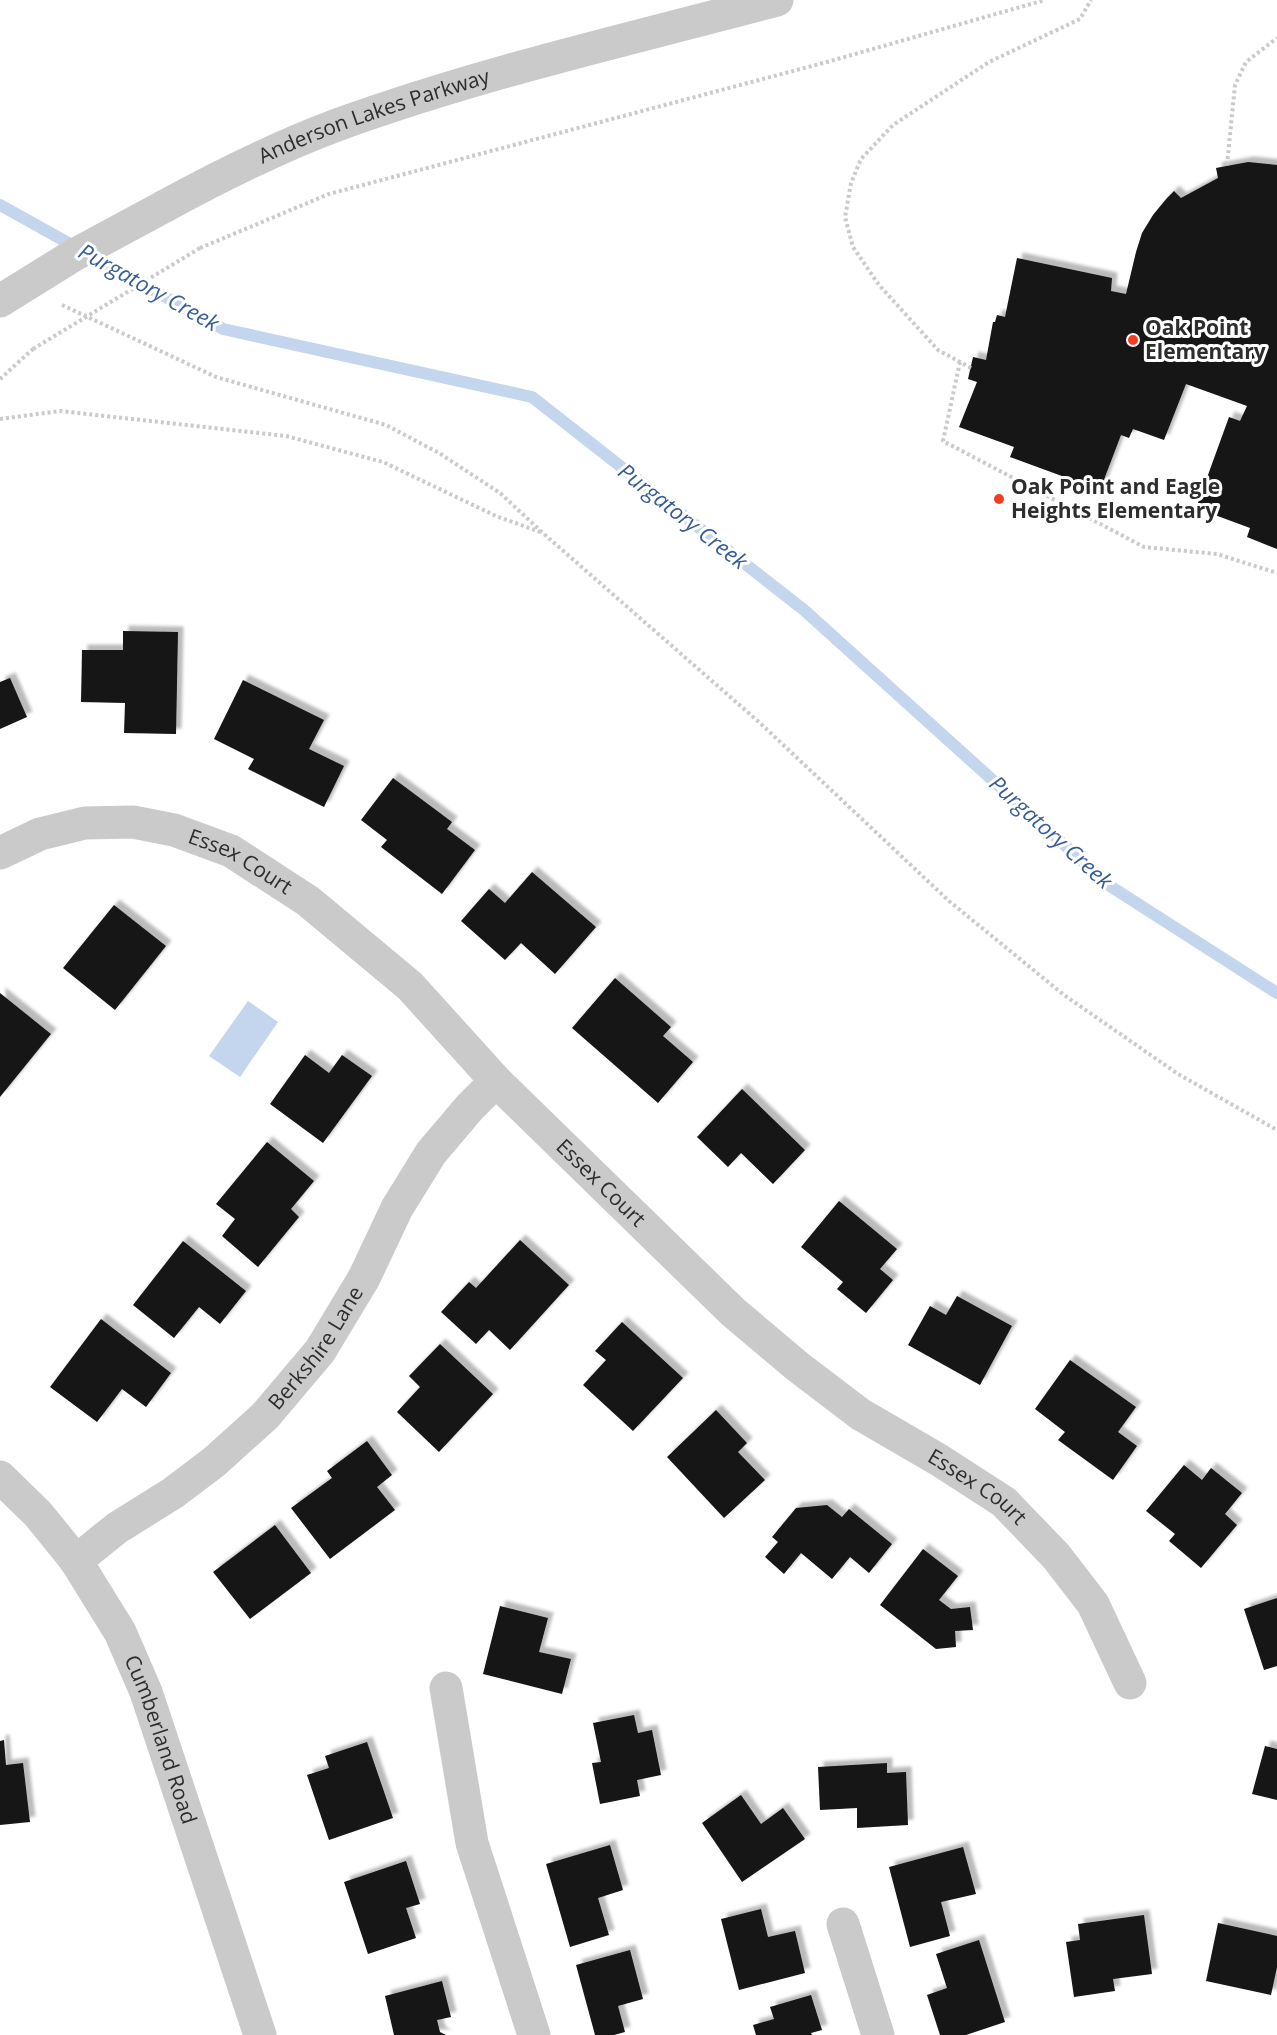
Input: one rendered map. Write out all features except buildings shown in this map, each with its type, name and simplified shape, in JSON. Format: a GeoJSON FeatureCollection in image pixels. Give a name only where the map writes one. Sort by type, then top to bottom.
{"type":"FeatureCollection","features":[{"type":"Feature","properties":{"kind":"street","name":"Anderson Lakes Parkway"},"geometry":{"type":"LineString","coordinates":[[0,301],[74,255],[220,176],[335,126],[430,94],[777,0]]}},
{"type":"Feature","properties":{"kind":"street","name":"Essex Court"},"geometry":{"type":"LineString","coordinates":[[0,854],[40,834],[86,823],[133,822],[174,830],[231,851],[308,901],[410,986],[496,1081],[733,1312],[797,1366],[860,1414],[939,1460],[1004,1502],[1056,1556],[1093,1604],[1131,1683]]}},
{"type":"Feature","properties":{"kind":"street","name":"Berkshire Lane"},"geometry":{"type":"LineString","coordinates":[[76,1560],[117,1528],[173,1493],[214,1462],[265,1416],[320,1351],[364,1278],[397,1208],[431,1153],[470,1107],[496,1081]]}},
{"type":"Feature","properties":{"kind":"street","name":"Cumberland Road"},"geometry":{"type":"LineString","coordinates":[[0,1477],[38,1514],[76,1560],[120,1632],[146,1692],[260,2035]]}},
{"type":"Feature","properties":{"kind":"street"},"geometry":{"type":"LineString","coordinates":[[446,1688],[472,1843],[534,2035]]}},
{"type":"Feature","properties":{"kind":"street"},"geometry":{"type":"LineString","coordinates":[[843,1924],[878,2035]]}},
{"type":"Feature","properties":{"kind":"path"},"geometry":{"type":"LineString","coordinates":[[0,379],[33,349],[200,248],[329,194],[827,62],[1045,0]]}},
{"type":"Feature","properties":{"kind":"path"},"geometry":{"type":"LineString","coordinates":[[971,368],[938,351],[879,285],[853,247],[846,217],[850,183],[861,159],[893,125],[989,62],[1080,19],[1091,0]]}},
{"type":"Feature","properties":{"kind":"path"},"geometry":{"type":"LineString","coordinates":[[1227,165],[1234,85],[1246,62],[1277,38]]}},
{"type":"Feature","properties":{"kind":"path"},"geometry":{"type":"LineString","coordinates":[[62,305],[216,377],[386,425],[439,453],[500,493],[760,723],[949,901],[1073,1001],[1178,1074],[1277,1130]]}},
{"type":"Feature","properties":{"kind":"path"},"geometry":{"type":"LineString","coordinates":[[960,362],[943,441],[1144,547],[1217,554],[1277,573]]}},
{"type":"Feature","properties":{"kind":"path"},"geometry":{"type":"LineString","coordinates":[[0,419],[60,411],[286,436],[382,462],[496,516],[544,534]]}},
{"type":"Feature","properties":{"kind":"water"},"geometry":{"type":"Polygon","coordinates":[[[248,1001],[278,1022],[240,1077],[209,1056],[248,1001]]]}},
{"type":"Feature","properties":{"kind":"waterway","name":"Purgatory Creek"},"geometry":{"type":"LineString","coordinates":[[0,205],[223,329],[532,397],[804,610],[1110,886],[1277,993]]}},
{"type":"Feature","properties":{"kind":"place","name":"Oak Point Elementary"},"geometry":{"type":"Point","coordinates":[1133,340]}},
{"type":"Feature","properties":{"kind":"place","name":"Oak Point and Eagle Heights Elementary"},"geometry":{"type":"Point","coordinates":[999,499]}}]}
